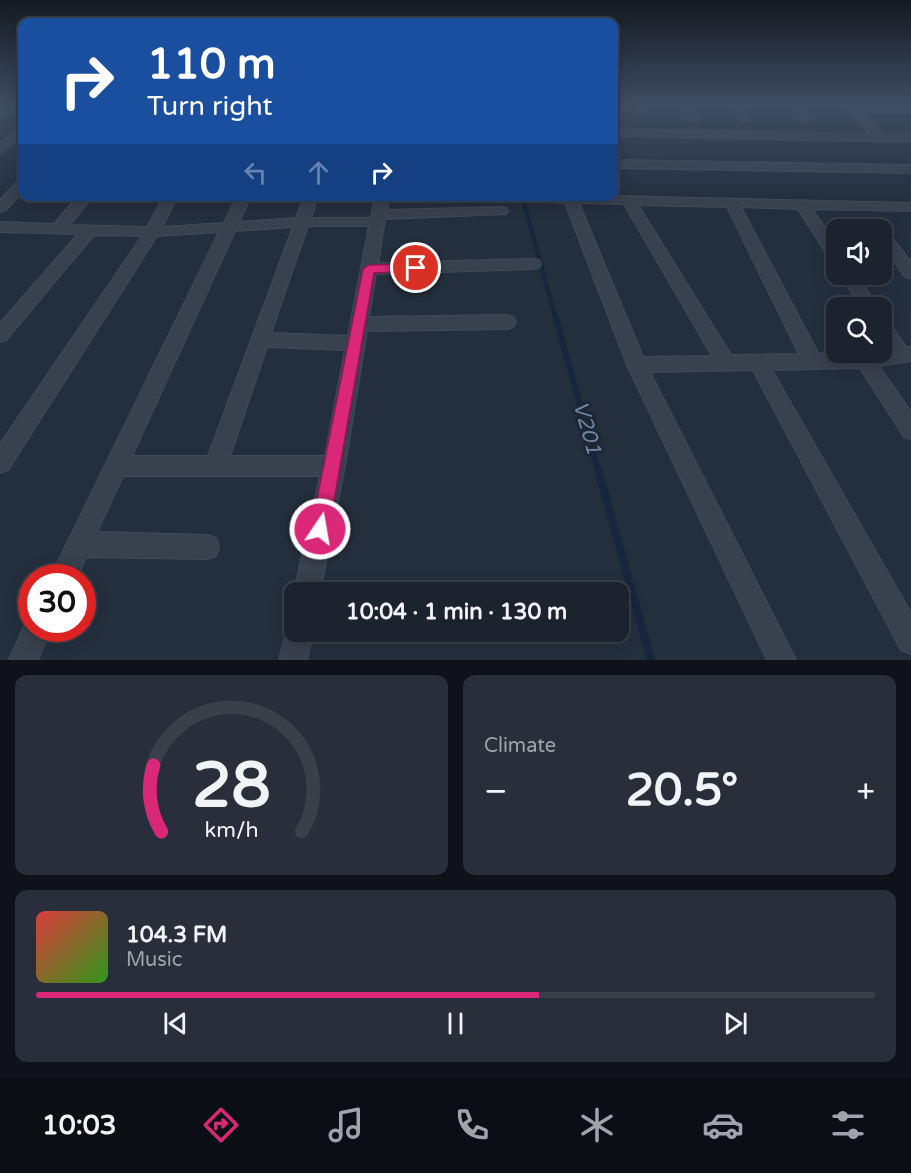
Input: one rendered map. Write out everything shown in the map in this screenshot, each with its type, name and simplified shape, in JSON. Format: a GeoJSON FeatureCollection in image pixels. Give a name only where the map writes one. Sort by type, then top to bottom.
{"type":"FeatureCollection","features":[{"type":"Feature","properties":{"kind":"street"},"geometry":{"type":"LineString","coordinates":[[0,149],[14,137]]}},
{"type":"Feature","properties":{"kind":"street"},"geometry":{"type":"LineString","coordinates":[[866,137],[911,138]]}},
{"type":"Feature","properties":{"kind":"street"},"geometry":{"type":"LineString","coordinates":[[618,164],[911,169]]}},
{"type":"Feature","properties":{"kind":"street"},"geometry":{"type":"LineString","coordinates":[[0,208],[18,189]]}},
{"type":"Feature","properties":{"kind":"street"},"geometry":{"type":"LineString","coordinates":[[618,200],[911,207]]}},
{"type":"Feature","properties":{"kind":"street"},"geometry":{"type":"LineString","coordinates":[[58,229],[82,201]]}},
{"type":"Feature","properties":{"kind":"street"},"geometry":{"type":"LineString","coordinates":[[0,463],[152,232],[168,201]]}},
{"type":"Feature","properties":{"kind":"street"},"geometry":{"type":"LineString","coordinates":[[70,564],[242,201]]}},
{"type":"Feature","properties":{"kind":"street"},"geometry":{"type":"LineString","coordinates":[[215,466],[309,201]]}},
{"type":"Feature","properties":{"kind":"street"},"geometry":{"type":"LineString","coordinates":[[309,582],[334,466],[381,201]]}},
{"type":"Feature","properties":{"kind":"street"},"geometry":{"type":"LineString","coordinates":[[571,201],[637,365],[783,660]]}},
{"type":"Feature","properties":{"kind":"street"},"geometry":{"type":"LineString","coordinates":[[629,201],[726,363]]}},
{"type":"Feature","properties":{"kind":"street"},"geometry":{"type":"LineString","coordinates":[[732,203],[812,361]]}},
{"type":"Feature","properties":{"kind":"street"},"geometry":{"type":"LineString","coordinates":[[802,204],[826,241]]}},
{"type":"Feature","properties":{"kind":"street"},"geometry":{"type":"LineString","coordinates":[[862,206],[871,219]]}},
{"type":"Feature","properties":{"kind":"street"},"geometry":{"type":"LineString","coordinates":[[0,243],[8,227],[152,232],[501,211]]}},
{"type":"Feature","properties":{"kind":"street"},"geometry":{"type":"LineString","coordinates":[[0,334],[90,230]]}},
{"type":"Feature","properties":{"kind":"street"},"geometry":{"type":"LineString","coordinates":[[892,247],[911,273]]}},
{"type":"Feature","properties":{"kind":"street"},"geometry":{"type":"LineString","coordinates":[[369,269],[533,264]]}},
{"type":"Feature","properties":{"kind":"street"},"geometry":{"type":"LineString","coordinates":[[261,340],[507,322]]}},
{"type":"Feature","properties":{"kind":"street"},"geometry":{"type":"LineString","coordinates":[[892,338],[906,355]]}},
{"type":"Feature","properties":{"kind":"street"},"geometry":{"type":"LineString","coordinates":[[637,365],[826,361]]}},
{"type":"Feature","properties":{"kind":"street"},"geometry":{"type":"LineString","coordinates":[[758,362],[911,640]]}},
{"type":"Feature","properties":{"kind":"street"},"geometry":{"type":"LineString","coordinates":[[867,363],[911,430]]}},
{"type":"Feature","properties":{"kind":"street"},"geometry":{"type":"LineString","coordinates":[[116,466],[334,466]]}},
{"type":"Feature","properties":{"kind":"street"},"geometry":{"type":"LineString","coordinates":[[79,544],[207,547]]}},
{"type":"Feature","properties":{"kind":"street"},"geometry":{"type":"LineString","coordinates":[[23,660],[31,642]]}},
{"type":"Feature","properties":{"kind":"street"},"geometry":{"type":"LineString","coordinates":[[292,660],[296,642]]}},
{"type":"Feature","properties":{"kind":"waterway","name":"V201"},"geometry":{"type":"LineString","coordinates":[[524,201],[556,320]]}},
{"type":"Feature","properties":{"kind":"waterway","name":"V201"},"geometry":{"type":"LineString","coordinates":[[556,318],[598,470]]}},
{"type":"Feature","properties":{"kind":"waterway","name":"V201"},"geometry":{"type":"LineString","coordinates":[[598,469],[651,660]]}},
{"type":"Feature","properties":{"kind":"route"},"geometry":{"type":"LineString","coordinates":[[320,529],[334,466],[369,269],[416,268]]}}]}
